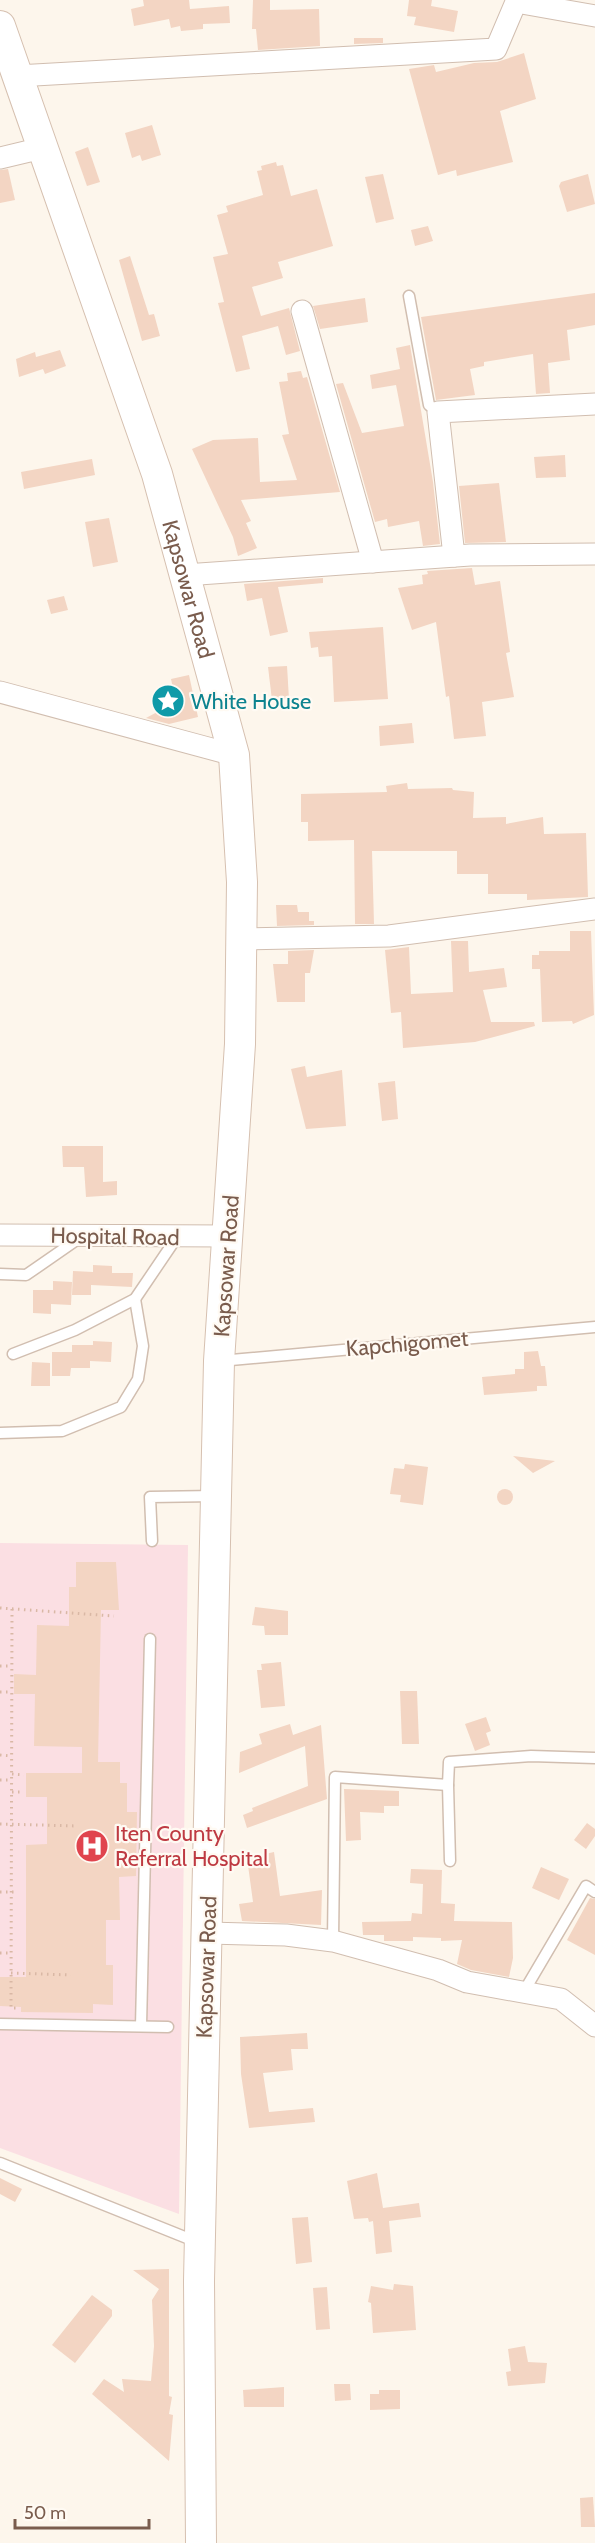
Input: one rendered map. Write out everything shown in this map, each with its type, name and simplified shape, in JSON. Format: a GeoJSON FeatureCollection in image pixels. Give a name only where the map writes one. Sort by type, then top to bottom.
{"type":"FeatureCollection","features":[{"type":"Feature","properties":{"kind":"main road","name":"Kapsowar Road"},"geometry":{"type":"LineString","coordinates":[[0,26],[13,78],[42,148],[157,474],[234,755],[242,882],[239,939],[240,1044],[219,1361],[200,2244],[201,2543]]}},
{"type":"Feature","properties":{"kind":"street"},"geometry":{"type":"LineString","coordinates":[[13,78],[496,49],[516,2],[595,16]]}},
{"type":"Feature","properties":{"kind":"street"},"geometry":{"type":"LineString","coordinates":[[0,158],[42,148]]}},
{"type":"Feature","properties":{"kind":"street"},"geometry":{"type":"LineString","coordinates":[[302,311],[373,562]]}},
{"type":"Feature","properties":{"kind":"street"},"geometry":{"type":"LineString","coordinates":[[454,556],[438,412],[595,404]]}},
{"type":"Feature","properties":{"kind":"street"},"geometry":{"type":"LineString","coordinates":[[185,575],[454,556],[595,554]]}},
{"type":"Feature","properties":{"kind":"street"},"geometry":{"type":"LineString","coordinates":[[0,692],[234,755]]}},
{"type":"Feature","properties":{"kind":"street"},"geometry":{"type":"LineString","coordinates":[[239,939],[389,936],[595,909]]}},
{"type":"Feature","properties":{"kind":"street","name":"Hospital Road"},"geometry":{"type":"LineString","coordinates":[[0,1235],[229,1236]]}},
{"type":"Feature","properties":{"kind":"street"},"geometry":{"type":"LineString","coordinates":[[208,1933],[286,1935],[333,1941],[438,1970],[467,1982],[561,1999],[595,2026]]}},
{"type":"Feature","properties":{"kind":"lane"},"geometry":{"type":"LineString","coordinates":[[409,296],[429,405],[438,412]]}},
{"type":"Feature","properties":{"kind":"lane"},"geometry":{"type":"LineString","coordinates":[[0,1274],[26,1275],[84,1235]]}},
{"type":"Feature","properties":{"kind":"lane"},"geometry":{"type":"LineString","coordinates":[[13,1354],[75,1330],[135,1299],[177,1237]]}},
{"type":"Feature","properties":{"kind":"lane"},"geometry":{"type":"LineString","coordinates":[[0,1433],[62,1431],[121,1407],[138,1379],[143,1346],[135,1299]]}},
{"type":"Feature","properties":{"kind":"lane","name":"Kapchigomet"},"geometry":{"type":"LineString","coordinates":[[219,1361],[595,1327]]}},
{"type":"Feature","properties":{"kind":"lane"},"geometry":{"type":"LineString","coordinates":[[152,1541],[150,1497],[216,1496]]}},
{"type":"Feature","properties":{"kind":"lane"},"geometry":{"type":"LineString","coordinates":[[141,2026],[150,1639]]}},
{"type":"Feature","properties":{"kind":"lane"},"geometry":{"type":"LineString","coordinates":[[450,1862],[448,1762],[531,1756],[595,1758]]}},
{"type":"Feature","properties":{"kind":"lane"},"geometry":{"type":"LineString","coordinates":[[333,1941],[335,1777],[448,1785]]}},
{"type":"Feature","properties":{"kind":"lane"},"geometry":{"type":"LineString","coordinates":[[523,1993],[586,1886],[595,1892]]}},
{"type":"Feature","properties":{"kind":"lane"},"geometry":{"type":"LineString","coordinates":[[0,2024],[168,2027]]}},
{"type":"Feature","properties":{"kind":"lane"},"geometry":{"type":"LineString","coordinates":[[0,2163],[200,2244]]}},
{"type":"Feature","properties":{"kind":"path"},"geometry":{"type":"LineString","coordinates":[[0,1608],[114,1616]]}},
{"type":"Feature","properties":{"kind":"path"},"geometry":{"type":"LineString","coordinates":[[12,1609],[14,1892],[11,2008],[18,2008]]}},
{"type":"Feature","properties":{"kind":"path"},"geometry":{"type":"LineString","coordinates":[[0,1666],[12,1666]]}},
{"type":"Feature","properties":{"kind":"path"},"geometry":{"type":"LineString","coordinates":[[0,1692],[12,1692]]}},
{"type":"Feature","properties":{"kind":"path"},"geometry":{"type":"LineString","coordinates":[[0,1755],[12,1756]]}},
{"type":"Feature","properties":{"kind":"path"},"geometry":{"type":"LineString","coordinates":[[12,1774],[24,1775]]}},
{"type":"Feature","properties":{"kind":"path"},"geometry":{"type":"LineString","coordinates":[[0,1780],[12,1780]]}},
{"type":"Feature","properties":{"kind":"path"},"geometry":{"type":"LineString","coordinates":[[12,1792],[23,1792]]}},
{"type":"Feature","properties":{"kind":"path"},"geometry":{"type":"LineString","coordinates":[[0,1824],[78,1826]]}},
{"type":"Feature","properties":{"kind":"path"},"geometry":{"type":"LineString","coordinates":[[0,1892],[14,1892]]}},
{"type":"Feature","properties":{"kind":"path"},"geometry":{"type":"LineString","coordinates":[[0,1953],[11,1953]]}},
{"type":"Feature","properties":{"kind":"path"},"geometry":{"type":"LineString","coordinates":[[11,1973],[71,1975]]}},
{"type":"Feature","properties":{"kind":"shaded area","name":"Iten County Referral Hospital"},"geometry":{"type":"Polygon","coordinates":[[[0,1543],[188,1545],[179,2214],[0,2148],[0,1543]]]}},
{"type":"Feature","properties":{"kind":"building"},"geometry":{"type":"Polygon","coordinates":[[[143,0],[189,0],[190,9],[229,6],[230,23],[203,24],[203,29],[181,31],[180,26],[171,28],[169,19],[134,26],[131,9],[144,6],[143,0]]]}},
{"type":"Feature","properties":{"kind":"building"},"geometry":{"type":"Polygon","coordinates":[[[253,0],[270,0],[270,10],[319,9],[320,46],[258,50],[256,29],[252,29],[253,0]]]}},
{"type":"Feature","properties":{"kind":"building"},"geometry":{"type":"Polygon","coordinates":[[[409,0],[432,0],[431,6],[458,11],[454,32],[414,25],[416,17],[407,16],[409,0]]]}},
{"type":"Feature","properties":{"kind":"building"},"geometry":{"type":"Polygon","coordinates":[[[354,38],[383,38],[383,43],[354,44],[354,38]]]}},
{"type":"Feature","properties":{"kind":"building"},"geometry":{"type":"Polygon","coordinates":[[[524,53],[536,99],[500,111],[513,162],[457,176],[456,170],[438,175],[409,69],[434,65],[436,72],[474,63],[497,62],[524,53]]]}},
{"type":"Feature","properties":{"kind":"building"},"geometry":{"type":"Polygon","coordinates":[[[152,125],[161,155],[142,161],[140,155],[132,158],[125,133],[152,125]]]}},
{"type":"Feature","properties":{"kind":"building"},"geometry":{"type":"Polygon","coordinates":[[[88,147],[100,182],[87,186],[75,152],[88,147]]]}},
{"type":"Feature","properties":{"kind":"building"},"geometry":{"type":"Polygon","coordinates":[[[276,162],[277,166],[283,165],[291,196],[317,189],[333,246],[278,262],[283,278],[252,287],[261,316],[289,308],[300,351],[286,355],[278,326],[242,336],[250,369],[236,372],[218,303],[224,302],[213,257],[228,254],[217,215],[228,212],[226,206],[263,195],[257,171],[262,170],[261,166],[276,162]]]}},
{"type":"Feature","properties":{"kind":"building"},"geometry":{"type":"Polygon","coordinates":[[[8,169],[15,200],[0,203],[0,170],[8,169]]]}},
{"type":"Feature","properties":{"kind":"building"},"geometry":{"type":"Polygon","coordinates":[[[383,174],[394,219],[376,223],[365,177],[383,174]]]}},
{"type":"Feature","properties":{"kind":"building"},"geometry":{"type":"Polygon","coordinates":[[[588,174],[595,204],[567,212],[559,186],[561,182],[588,174]]]}},
{"type":"Feature","properties":{"kind":"building"},"geometry":{"type":"Polygon","coordinates":[[[428,226],[433,241],[415,246],[411,230],[428,226]]]}},
{"type":"Feature","properties":{"kind":"building"},"geometry":{"type":"Polygon","coordinates":[[[130,256],[149,315],[154,314],[160,336],[142,341],[119,260],[130,256]]]}},
{"type":"Feature","properties":{"kind":"building"},"geometry":{"type":"Polygon","coordinates":[[[595,293],[595,325],[567,330],[570,360],[548,363],[550,393],[536,394],[533,354],[484,362],[484,366],[470,369],[475,395],[436,400],[421,317],[595,293]]]}},
{"type":"Feature","properties":{"kind":"building"},"geometry":{"type":"Polygon","coordinates":[[[365,298],[368,322],[320,329],[313,306],[365,298]]]}},
{"type":"Feature","properties":{"kind":"building"},"geometry":{"type":"Polygon","coordinates":[[[410,345],[433,482],[440,544],[423,546],[419,521],[388,527],[387,519],[375,522],[336,384],[343,383],[362,433],[404,426],[396,385],[372,389],[370,375],[400,369],[396,348],[410,345]]]}},
{"type":"Feature","properties":{"kind":"building"},"geometry":{"type":"Polygon","coordinates":[[[60,350],[66,366],[45,374],[43,369],[19,377],[16,359],[35,352],[36,357],[60,350]]]}},
{"type":"Feature","properties":{"kind":"building"},"geometry":{"type":"Polygon","coordinates":[[[301,371],[303,378],[307,377],[340,492],[241,500],[251,521],[246,523],[257,548],[238,556],[233,537],[192,449],[213,440],[258,438],[260,482],[297,480],[282,435],[289,434],[279,382],[288,381],[287,373],[301,371]]]}},
{"type":"Feature","properties":{"kind":"building"},"geometry":{"type":"Polygon","coordinates":[[[565,455],[566,477],[536,478],[534,457],[565,455]]]}},
{"type":"Feature","properties":{"kind":"building"},"geometry":{"type":"Polygon","coordinates":[[[92,459],[95,475],[24,489],[21,472],[92,459]]]}},
{"type":"Feature","properties":{"kind":"building"},"geometry":{"type":"Polygon","coordinates":[[[499,483],[506,542],[465,543],[459,486],[499,483]]]}},
{"type":"Feature","properties":{"kind":"building"},"geometry":{"type":"Polygon","coordinates":[[[109,518],[118,562],[93,567],[85,522],[109,518]]]}},
{"type":"Feature","properties":{"kind":"building"},"geometry":{"type":"Polygon","coordinates":[[[472,568],[475,585],[500,581],[510,652],[506,653],[514,697],[482,702],[486,736],[454,739],[436,622],[412,630],[398,588],[423,584],[422,575],[428,574],[427,571],[472,568]]]}},
{"type":"Feature","properties":{"kind":"building"},"geometry":{"type":"Polygon","coordinates":[[[323,578],[323,583],[278,587],[288,632],[270,636],[262,598],[247,601],[244,584],[323,578]]]}},
{"type":"Feature","properties":{"kind":"building"},"geometry":{"type":"Polygon","coordinates":[[[64,596],[68,610],[51,614],[47,600],[64,596]]]}},
{"type":"Feature","properties":{"kind":"building"},"geometry":{"type":"Polygon","coordinates":[[[383,627],[388,699],[334,702],[332,656],[319,657],[318,647],[311,648],[309,632],[383,627]]]}},
{"type":"Feature","properties":{"kind":"building"},"geometry":{"type":"Polygon","coordinates":[[[287,666],[289,699],[272,700],[268,667],[287,666]]]}},
{"type":"Feature","properties":{"kind":"building"},"geometry":{"type":"Polygon","coordinates":[[[189,675],[198,717],[169,724],[146,718],[176,702],[171,679],[189,675]]]}},
{"type":"Feature","properties":{"kind":"building"},"geometry":{"type":"Polygon","coordinates":[[[412,723],[414,743],[380,746],[379,726],[412,723]]]}},
{"type":"Feature","properties":{"kind":"building"},"geometry":{"type":"Polygon","coordinates":[[[407,783],[408,789],[452,788],[474,792],[473,818],[506,817],[506,824],[543,817],[544,834],[586,833],[588,897],[527,900],[527,894],[488,894],[488,874],[457,874],[457,851],[372,851],[374,924],[355,924],[354,840],[308,841],[308,822],[301,822],[301,794],[387,792],[386,786],[407,783]]]}},
{"type":"Feature","properties":{"kind":"building"},"geometry":{"type":"Polygon","coordinates":[[[276,905],[297,905],[298,912],[309,912],[309,921],[314,921],[314,925],[277,926],[276,905]]]}},
{"type":"Feature","properties":{"kind":"building"},"geometry":{"type":"Polygon","coordinates":[[[570,931],[591,931],[594,1015],[573,1024],[572,1021],[542,1022],[540,969],[532,969],[532,955],[539,955],[539,951],[570,951],[570,931]]]}},
{"type":"Feature","properties":{"kind":"building"},"geometry":{"type":"Polygon","coordinates":[[[451,941],[468,941],[469,972],[504,968],[507,987],[483,990],[491,1022],[534,1022],[535,1026],[475,1042],[403,1048],[401,1012],[391,1013],[385,950],[409,947],[411,994],[453,992],[451,941]]]}},
{"type":"Feature","properties":{"kind":"building"},"geometry":{"type":"Polygon","coordinates":[[[314,950],[310,973],[305,973],[305,1002],[277,1002],[273,964],[288,964],[288,951],[314,950]]]}},
{"type":"Feature","properties":{"kind":"building"},"geometry":{"type":"Polygon","coordinates":[[[305,1066],[307,1077],[342,1070],[346,1126],[306,1129],[291,1069],[305,1066]]]}},
{"type":"Feature","properties":{"kind":"building"},"geometry":{"type":"Polygon","coordinates":[[[395,1081],[398,1119],[382,1121],[378,1083],[395,1081]]]}},
{"type":"Feature","properties":{"kind":"building"},"geometry":{"type":"Polygon","coordinates":[[[62,1146],[103,1146],[103,1182],[117,1181],[117,1195],[86,1197],[84,1167],[63,1167],[62,1146]]]}},
{"type":"Feature","properties":{"kind":"building"},"geometry":{"type":"Polygon","coordinates":[[[93,1265],[112,1266],[112,1273],[133,1273],[132,1287],[91,1285],[91,1295],[72,1295],[73,1271],[93,1272],[93,1265]]]}},
{"type":"Feature","properties":{"kind":"building"},"geometry":{"type":"Polygon","coordinates":[[[53,1281],[72,1282],[71,1305],[51,1304],[51,1314],[33,1313],[33,1290],[53,1290],[53,1281]]]}},
{"type":"Feature","properties":{"kind":"building"},"geometry":{"type":"Polygon","coordinates":[[[93,1341],[112,1342],[111,1362],[90,1361],[90,1368],[71,1368],[70,1376],[52,1376],[52,1352],[72,1352],[72,1345],[93,1345],[93,1341]]]}},
{"type":"Feature","properties":{"kind":"building"},"geometry":{"type":"Polygon","coordinates":[[[538,1351],[541,1366],[545,1366],[547,1386],[537,1386],[537,1391],[484,1395],[482,1377],[515,1374],[515,1369],[524,1369],[524,1352],[538,1351]]]}},
{"type":"Feature","properties":{"kind":"building"},"geometry":{"type":"Polygon","coordinates":[[[32,1362],[50,1363],[50,1386],[31,1386],[32,1362]]]}},
{"type":"Feature","properties":{"kind":"building"},"geometry":{"type":"Polygon","coordinates":[[[513,1456],[555,1461],[533,1473],[513,1456]]]}},
{"type":"Feature","properties":{"kind":"building"},"geometry":{"type":"Polygon","coordinates":[[[405,1464],[428,1467],[423,1505],[400,1502],[401,1495],[390,1494],[394,1468],[404,1469],[405,1464]]]}},
{"type":"Feature","properties":{"kind":"building"},"geometry":{"type":"Polygon","coordinates":[[[505,1489],[513,1497],[505,1505],[497,1497],[505,1489]]]}},
{"type":"Feature","properties":{"kind":"building"},"geometry":{"type":"Polygon","coordinates":[[[76,1562],[116,1562],[119,1610],[101,1610],[98,1762],[120,1762],[120,1783],[127,1783],[127,1812],[137,1812],[136,1876],[119,1877],[120,1920],[106,1920],[106,1965],[113,1965],[113,2005],[93,2004],[93,2013],[21,2012],[21,2007],[0,2006],[0,1977],[26,1977],[26,1845],[47,1844],[47,1797],[26,1797],[26,1773],[82,1773],[82,1747],[34,1746],[35,1694],[14,1694],[14,1674],[36,1675],[37,1625],[69,1626],[69,1587],[76,1587],[76,1562]]]}},
{"type":"Feature","properties":{"kind":"building"},"geometry":{"type":"Polygon","coordinates":[[[255,1607],[288,1611],[288,1635],[265,1635],[264,1626],[252,1625],[255,1607]]]}},
{"type":"Feature","properties":{"kind":"building"},"geometry":{"type":"Polygon","coordinates":[[[281,1662],[285,1706],[261,1708],[257,1670],[262,1670],[261,1664],[281,1662]]]}},
{"type":"Feature","properties":{"kind":"building"},"geometry":{"type":"Polygon","coordinates":[[[400,1691],[417,1691],[419,1744],[402,1744],[400,1691]]]}},
{"type":"Feature","properties":{"kind":"building"},"geometry":{"type":"Polygon","coordinates":[[[486,1717],[491,1731],[486,1733],[490,1745],[475,1751],[465,1724],[486,1717]]]}},
{"type":"Feature","properties":{"kind":"building"},"geometry":{"type":"Polygon","coordinates":[[[290,1724],[293,1735],[321,1725],[327,1799],[247,1828],[243,1815],[253,1811],[252,1808],[308,1786],[305,1746],[239,1773],[240,1752],[262,1744],[259,1734],[290,1724]]]}},
{"type":"Feature","properties":{"kind":"building"},"geometry":{"type":"Polygon","coordinates":[[[344,1789],[399,1791],[399,1806],[384,1806],[384,1813],[360,1812],[361,1840],[346,1841],[344,1789]]]}},
{"type":"Feature","properties":{"kind":"building"},"geometry":{"type":"Polygon","coordinates":[[[587,1823],[595,1829],[595,1836],[586,1849],[574,1840],[587,1823]]]}},
{"type":"Feature","properties":{"kind":"building"},"geometry":{"type":"Polygon","coordinates":[[[274,1852],[280,1896],[322,1890],[321,1925],[242,1921],[239,1904],[253,1902],[247,1858],[274,1852]]]}},
{"type":"Feature","properties":{"kind":"building"},"geometry":{"type":"Polygon","coordinates":[[[541,1867],[569,1879],[559,1900],[532,1888],[541,1867]]]}},
{"type":"Feature","properties":{"kind":"building"},"geometry":{"type":"Polygon","coordinates":[[[411,1869],[442,1870],[441,1903],[455,1904],[454,1921],[512,1922],[513,1958],[509,1977],[471,1970],[457,1964],[462,1940],[441,1941],[441,1938],[413,1937],[413,1941],[384,1941],[384,1935],[363,1935],[362,1922],[411,1921],[412,1913],[422,1914],[423,1884],[410,1883],[411,1869]]]}},
{"type":"Feature","properties":{"kind":"building"},"geometry":{"type":"Polygon","coordinates":[[[590,1898],[595,1899],[595,1955],[567,1940],[590,1898]]]}},
{"type":"Feature","properties":{"kind":"building"},"geometry":{"type":"Polygon","coordinates":[[[307,2033],[308,2049],[291,2049],[293,2070],[263,2073],[269,2112],[313,2108],[315,2122],[249,2128],[241,2074],[240,2037],[307,2033]]]}},
{"type":"Feature","properties":{"kind":"building"},"geometry":{"type":"Polygon","coordinates":[[[377,2173],[383,2208],[419,2203],[421,2217],[389,2221],[392,2252],[376,2254],[373,2221],[369,2222],[368,2218],[354,2219],[347,2181],[377,2173]]]}},
{"type":"Feature","properties":{"kind":"building"},"geometry":{"type":"Polygon","coordinates":[[[0,2178],[22,2189],[15,2202],[0,2194],[0,2178]]]}},
{"type":"Feature","properties":{"kind":"building"},"geometry":{"type":"Polygon","coordinates":[[[308,2217],[312,2262],[296,2264],[292,2218],[308,2217]]]}},
{"type":"Feature","properties":{"kind":"building"},"geometry":{"type":"Polygon","coordinates":[[[169,2269],[169,2396],[172,2397],[169,2414],[173,2415],[169,2461],[92,2394],[104,2379],[124,2392],[122,2379],[151,2381],[154,2346],[152,2300],[159,2289],[133,2270],[169,2269]]]}},
{"type":"Feature","properties":{"kind":"building"},"geometry":{"type":"Polygon","coordinates":[[[394,2284],[413,2286],[416,2330],[373,2333],[371,2303],[368,2302],[371,2286],[393,2290],[394,2284]]]}},
{"type":"Feature","properties":{"kind":"building"},"geometry":{"type":"Polygon","coordinates":[[[327,2287],[330,2329],[316,2330],[313,2288],[327,2287]]]}},
{"type":"Feature","properties":{"kind":"building"},"geometry":{"type":"Polygon","coordinates":[[[92,2295],[112,2310],[112,2316],[75,2363],[52,2345],[92,2295]]]}},
{"type":"Feature","properties":{"kind":"building"},"geometry":{"type":"Polygon","coordinates":[[[525,2346],[528,2362],[547,2363],[545,2383],[508,2386],[506,2372],[511,2371],[508,2349],[525,2346]]]}},
{"type":"Feature","properties":{"kind":"building"},"geometry":{"type":"Polygon","coordinates":[[[334,2384],[350,2384],[351,2400],[335,2401],[334,2384]]]}},
{"type":"Feature","properties":{"kind":"building"},"geometry":{"type":"Polygon","coordinates":[[[284,2387],[284,2407],[244,2407],[243,2390],[284,2387]]]}},
{"type":"Feature","properties":{"kind":"building"},"geometry":{"type":"Polygon","coordinates":[[[379,2390],[400,2390],[400,2409],[370,2410],[370,2394],[379,2394],[379,2390]]]}},
{"type":"Feature","properties":{"kind":"building"},"geometry":{"type":"Polygon","coordinates":[[[593,2497],[595,2527],[581,2527],[580,2498],[593,2497]]]}},
{"type":"Feature","properties":{"kind":"place","name":"White House"},"geometry":{"type":"Point","coordinates":[168,701]}},
{"type":"Feature","properties":{"kind":"place","name":"Iten County Referral Hospital"},"geometry":{"type":"Point","coordinates":[92,1846]}}]}
